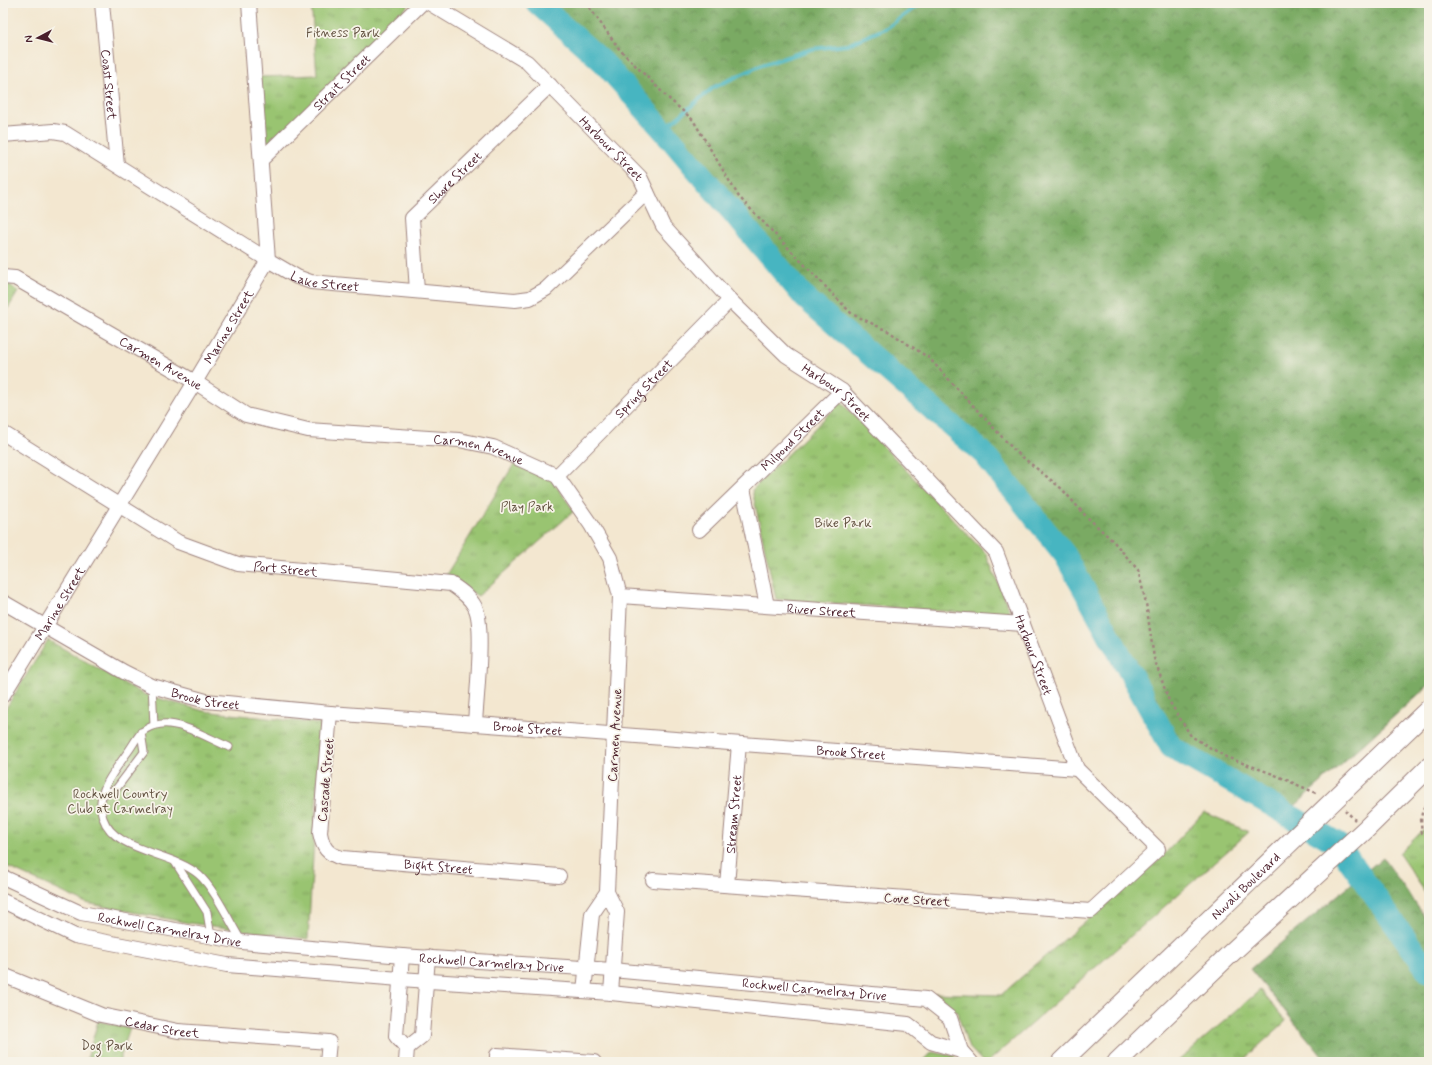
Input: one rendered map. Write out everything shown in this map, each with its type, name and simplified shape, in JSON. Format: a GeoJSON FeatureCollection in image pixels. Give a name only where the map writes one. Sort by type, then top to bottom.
{"type":"FeatureCollection","features":[{"type":"Feature","properties":{"kind":"street","name":"Coast Street"},"geometry":{"type":"LineString","coordinates":[[102,3],[116,166]]}},
{"type":"Feature","properties":{"kind":"street"},"geometry":{"type":"LineString","coordinates":[[249,3],[268,260]]}},
{"type":"Feature","properties":{"kind":"street","name":"Strait Street"},"geometry":{"type":"LineString","coordinates":[[261,160],[422,3]]}},
{"type":"Feature","properties":{"kind":"street","name":"Harbour Street"},"geometry":{"type":"LineString","coordinates":[[429,3],[527,62],[640,177],[663,226],[730,300],[786,355],[842,391],[996,552],[1077,769],[1158,849]]}},
{"type":"Feature","properties":{"kind":"street","name":"Shore Street"},"geometry":{"type":"LineString","coordinates":[[417,291],[412,218],[550,85]]}},
{"type":"Feature","properties":{"kind":"street","name":"Lake Street"},"geometry":{"type":"LineString","coordinates":[[3,135],[53,131],[65,133],[268,260],[297,277],[311,282],[515,300],[530,298],[546,289],[647,192]]}},
{"type":"Feature","properties":{"kind":"street","name":"Marine Street"},"geometry":{"type":"LineString","coordinates":[[3,695],[268,260]]}},
{"type":"Feature","properties":{"kind":"street","name":"Carmen Avenue"},"geometry":{"type":"LineString","coordinates":[[3,277],[15,278],[195,382],[246,415],[308,430],[459,440],[493,448],[557,476],[591,525],[610,558],[620,596],[615,734],[606,892],[592,914],[584,991]]}},
{"type":"Feature","properties":{"kind":"street","name":"Spring Street"},"geometry":{"type":"LineString","coordinates":[[557,476],[730,300]]}},
{"type":"Feature","properties":{"kind":"street","name":"Milpond Street"},"geometry":{"type":"LineString","coordinates":[[699,530],[842,391]]}},
{"type":"Feature","properties":{"kind":"street","name":"Port Street"},"geometry":{"type":"LineString","coordinates":[[3,433],[178,542],[238,564],[451,584],[464,593],[476,608],[480,627],[475,724]]}},
{"type":"Feature","properties":{"kind":"street"},"geometry":{"type":"LineString","coordinates":[[743,488],[767,606]]}},
{"type":"Feature","properties":{"kind":"street","name":"River Street"},"geometry":{"type":"LineString","coordinates":[[620,596],[1023,624]]}},
{"type":"Feature","properties":{"kind":"street","name":"Brook Street"},"geometry":{"type":"LineString","coordinates":[[3,602],[124,672],[152,686],[206,701],[330,713],[1077,769]]}},
{"type":"Feature","properties":{"kind":"street","name":"Nuvali Boulevard"},"geometry":{"type":"LineString","coordinates":[[1061,1062],[1429,709]]}},
{"type":"Feature","properties":{"kind":"street","name":"Cascade Street"},"geometry":{"type":"LineString","coordinates":[[323,846],[320,833],[330,713]]}},
{"type":"Feature","properties":{"kind":"street","name":"Stream Street"},"geometry":{"type":"LineString","coordinates":[[727,885],[740,744]]}},
{"type":"Feature","properties":{"kind":"street"},"geometry":{"type":"LineString","coordinates":[[1117,1062],[1230,954],[1361,834],[1429,767]]}},
{"type":"Feature","properties":{"kind":"street","name":"Bight Street"},"geometry":{"type":"LineString","coordinates":[[323,846],[331,855],[342,858],[559,876]]}},
{"type":"Feature","properties":{"kind":"street","name":"Cove Street"},"geometry":{"type":"LineString","coordinates":[[652,880],[1091,911],[1158,849]]}},
{"type":"Feature","properties":{"kind":"street","name":"Rockwell Carmelray Drive"},"geometry":{"type":"LineString","coordinates":[[3,877],[81,914],[242,942],[428,958],[612,970],[926,999],[950,1018],[961,1050],[971,1062]]}},
{"type":"Feature","properties":{"kind":"street"},"geometry":{"type":"LineString","coordinates":[[606,892],[617,912],[611,993]]}},
{"type":"Feature","properties":{"kind":"street","name":"Rockwell Carmelray Drive"},"geometry":{"type":"LineString","coordinates":[[3,901],[75,936],[227,965],[426,981],[611,993],[908,1024],[931,1042],[961,1050]]}},
{"type":"Feature","properties":{"kind":"street"},"geometry":{"type":"LineString","coordinates":[[402,956],[396,1036],[406,1055],[422,1036],[428,958]]}},
{"type":"Feature","properties":{"kind":"street","name":"Cedar Street"},"geometry":{"type":"LineString","coordinates":[[3,976],[101,1015],[178,1031],[329,1042],[327,1062]]}},
{"type":"Feature","properties":{"kind":"street"},"geometry":{"type":"LineString","coordinates":[[497,1059],[594,1062]]}},
{"type":"Feature","properties":{"kind":"lane"},"geometry":{"type":"LineString","coordinates":[[152,686],[154,725]]}},
{"type":"Feature","properties":{"kind":"lane"},"geometry":{"type":"LineString","coordinates":[[229,746],[169,724],[154,725],[141,732],[105,785],[101,796],[102,818],[112,834],[118,839],[173,861],[199,875],[217,900],[242,942]]}},
{"type":"Feature","properties":{"kind":"lane"},"geometry":{"type":"LineString","coordinates":[[101,796],[116,789],[144,752],[141,732]]}},
{"type":"Feature","properties":{"kind":"lane"},"geometry":{"type":"LineString","coordinates":[[173,861],[207,912],[211,937]]}},
{"type":"Feature","properties":{"kind":"path"},"geometry":{"type":"LineString","coordinates":[[586,3],[620,50],[667,98],[693,120],[739,197],[852,314],[888,331],[928,358],[1014,451],[1062,489],[1085,515],[1114,542],[1138,570],[1146,603],[1154,658],[1169,701],[1190,736],[1226,757],[1273,774],[1328,805],[1348,812],[1361,834]]}},
{"type":"Feature","properties":{"kind":"path"},"geometry":{"type":"LineString","coordinates":[[1429,803],[1425,805],[1420,819],[1422,833],[1429,834]]}},
{"type":"Feature","properties":{"kind":"green space","name":"Fitness Park"},"geometry":{"type":"Polygon","coordinates":[[[311,3],[411,3],[264,152],[259,77],[317,75],[311,3]]]}},
{"type":"Feature","properties":{"kind":"green space"},"geometry":{"type":"Polygon","coordinates":[[[537,3],[1429,3],[1429,685],[1286,814],[1171,747],[1065,555],[984,454],[805,298],[663,130],[603,62],[537,3]]]}},
{"type":"Feature","properties":{"kind":"green space"},"geometry":{"type":"Polygon","coordinates":[[[9,284],[18,292],[3,317],[3,285],[9,284]]]}},
{"type":"Feature","properties":{"kind":"green space","name":"Bike Park"},"geometry":{"type":"Polygon","coordinates":[[[841,402],[986,554],[1012,616],[776,599],[752,490],[841,402]]]}},
{"type":"Feature","properties":{"kind":"green space","name":"Play Park"},"geometry":{"type":"Polygon","coordinates":[[[514,464],[552,480],[574,511],[478,596],[446,575],[514,464]]]}},
{"type":"Feature","properties":{"kind":"green space","name":"Rockwell Country Club at Carmelray"},"geometry":{"type":"Polygon","coordinates":[[[48,640],[143,694],[204,711],[321,724],[308,939],[189,923],[86,903],[3,865],[3,713],[48,640]]]}},
{"type":"Feature","properties":{"kind":"green space"},"geometry":{"type":"Polygon","coordinates":[[[1204,812],[1249,832],[988,1062],[983,1062],[968,1046],[957,1012],[934,993],[1001,995],[1089,918],[1158,861],[1204,812]]]}},
{"type":"Feature","properties":{"kind":"green space"},"geometry":{"type":"Polygon","coordinates":[[[1429,824],[1429,898],[1399,854],[1429,824]]]}},
{"type":"Feature","properties":{"kind":"green space"},"geometry":{"type":"Polygon","coordinates":[[[1383,857],[1429,923],[1429,1062],[1327,1062],[1250,969],[1383,857]]]}},
{"type":"Feature","properties":{"kind":"green space"},"geometry":{"type":"Polygon","coordinates":[[[1260,990],[1286,1021],[1241,1062],[1177,1062],[1260,990]]]}},
{"type":"Feature","properties":{"kind":"green space","name":"Dog Park"},"geometry":{"type":"Polygon","coordinates":[[[98,1021],[130,1028],[119,1062],[86,1062],[98,1021]]]}},
{"type":"Feature","properties":{"kind":"green space"},"geometry":{"type":"Polygon","coordinates":[[[932,1052],[954,1056],[959,1062],[922,1062],[932,1052]]]}},
{"type":"Feature","properties":{"kind":"waterway"},"geometry":{"type":"LineString","coordinates":[[537,3],[603,62],[671,139],[805,298],[984,454],[1065,555],[1171,747],[1337,843],[1429,972]]}},
{"type":"Feature","properties":{"kind":"waterway"},"geometry":{"type":"LineString","coordinates":[[663,130],[714,87],[762,65],[812,49],[847,45],[888,27],[921,3]]}}]}
